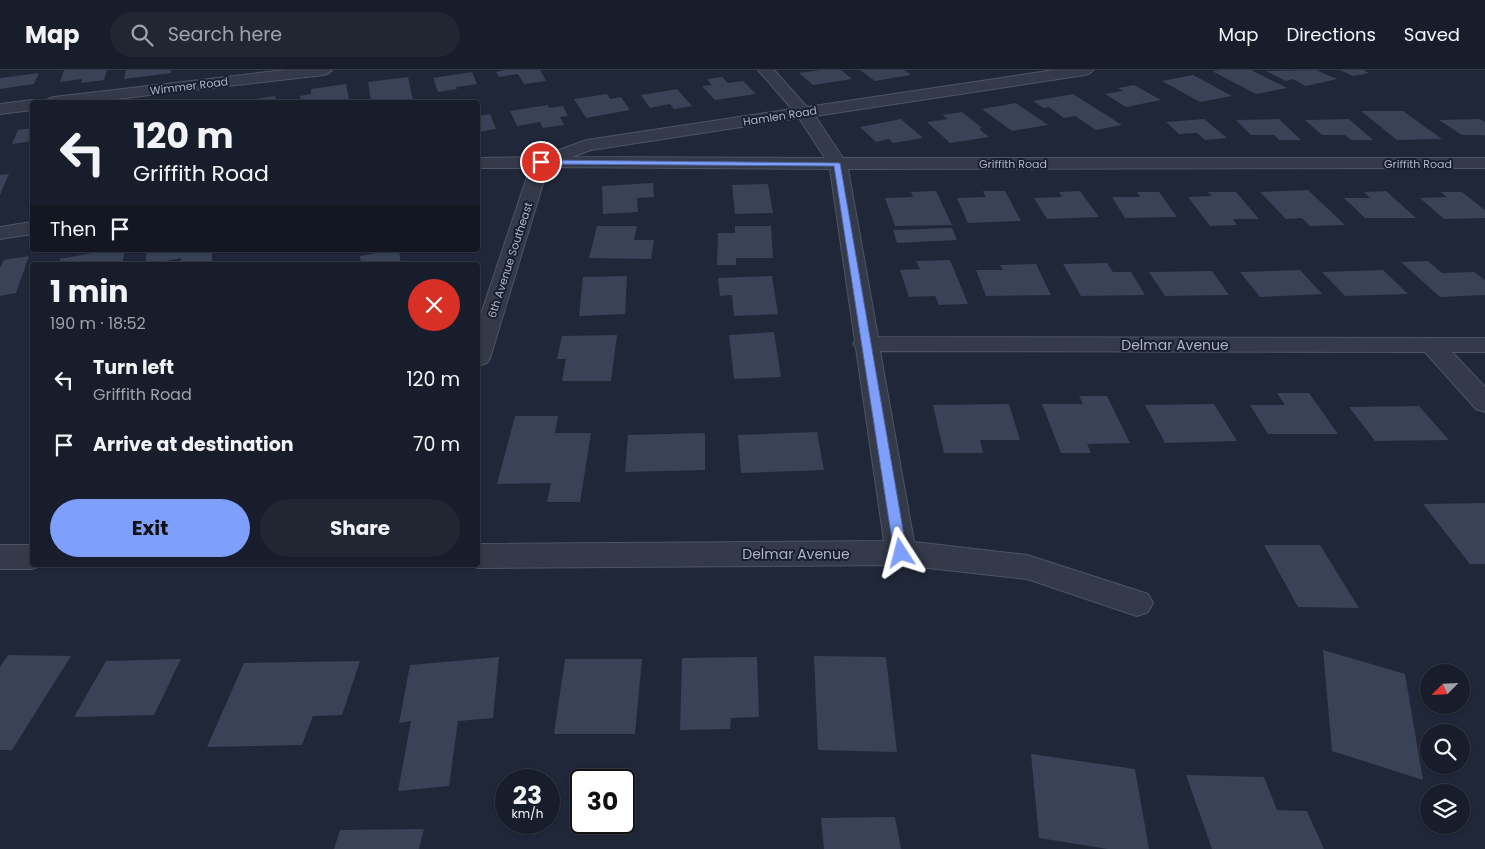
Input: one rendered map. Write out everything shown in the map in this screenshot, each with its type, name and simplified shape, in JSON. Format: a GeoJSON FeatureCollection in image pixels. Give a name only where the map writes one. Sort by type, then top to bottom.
{"type":"FeatureCollection","features":[{"type":"Feature","properties":{"kind":"street","name":"Wimmer Road"},"geometry":{"type":"LineString","coordinates":[[71,100],[324,70]]}},
{"type":"Feature","properties":{"kind":"street"},"geometry":{"type":"LineString","coordinates":[[766,70],[803,112],[838,164],[865,344],[901,553]]}},
{"type":"Feature","properties":{"kind":"street","name":"Hamlen Road"},"geometry":{"type":"LineString","coordinates":[[480,163],[541,162],[587,145],[1085,70]]}},
{"type":"Feature","properties":{"kind":"street"},"geometry":{"type":"LineString","coordinates":[[0,109],[30,105]]}},
{"type":"Feature","properties":{"kind":"street","name":"Griffith Road"},"geometry":{"type":"LineString","coordinates":[[541,162],[838,164],[1485,163]]}},
{"type":"Feature","properties":{"kind":"street","name":"6th Avenue Southeast"},"geometry":{"type":"LineString","coordinates":[[480,352],[541,162]]}},
{"type":"Feature","properties":{"kind":"street"},"geometry":{"type":"LineString","coordinates":[[0,233],[30,228]]}},
{"type":"Feature","properties":{"kind":"street","name":"Delmar Avenue"},"geometry":{"type":"LineString","coordinates":[[865,344],[1485,345]]}},
{"type":"Feature","properties":{"kind":"street"},"geometry":{"type":"LineString","coordinates":[[1432,345],[1485,403]]}},
{"type":"Feature","properties":{"kind":"street","name":"Delmar Avenue"},"geometry":{"type":"LineString","coordinates":[[480,556],[901,553],[1027,567],[1137,603]]}},
{"type":"Feature","properties":{"kind":"street"},"geometry":{"type":"LineString","coordinates":[[0,557],[30,557]]}},
{"type":"Feature","properties":{"kind":"building"},"geometry":{"type":"Polygon","coordinates":[[[64,70],[107,70],[104,80],[81,83],[82,79],[60,82],[64,70]]]}},
{"type":"Feature","properties":{"kind":"building"},"geometry":{"type":"Polygon","coordinates":[[[126,70],[171,70],[171,73],[124,79],[126,70]]]}},
{"type":"Feature","properties":{"kind":"building"},"geometry":{"type":"Polygon","coordinates":[[[505,70],[540,70],[546,81],[524,84],[518,74],[499,77],[496,72],[505,70]]]}},
{"type":"Feature","properties":{"kind":"building"},"geometry":{"type":"Polygon","coordinates":[[[841,70],[852,79],[813,85],[799,73],[841,70]]]}},
{"type":"Feature","properties":{"kind":"building"},"geometry":{"type":"Polygon","coordinates":[[[860,70],[904,70],[911,75],[875,81],[860,70]]]}},
{"type":"Feature","properties":{"kind":"building"},"geometry":{"type":"Polygon","coordinates":[[[1251,70],[1287,88],[1256,94],[1212,71],[1251,70]]]}},
{"type":"Feature","properties":{"kind":"building"},"geometry":{"type":"Polygon","coordinates":[[[1316,70],[1337,79],[1306,86],[1293,79],[1286,81],[1266,71],[1316,70]]]}},
{"type":"Feature","properties":{"kind":"building"},"geometry":{"type":"Polygon","coordinates":[[[1340,70],[1363,70],[1369,73],[1353,76],[1340,70]]]}},
{"type":"Feature","properties":{"kind":"building"},"geometry":{"type":"Polygon","coordinates":[[[472,72],[477,84],[438,92],[433,78],[472,72]]]}},
{"type":"Feature","properties":{"kind":"building"},"geometry":{"type":"Polygon","coordinates":[[[39,73],[34,84],[0,89],[0,78],[39,73]]]}},
{"type":"Feature","properties":{"kind":"building"},"geometry":{"type":"Polygon","coordinates":[[[1193,75],[1232,96],[1200,102],[1162,81],[1193,75]]]}},
{"type":"Feature","properties":{"kind":"building"},"geometry":{"type":"Polygon","coordinates":[[[408,77],[413,100],[371,100],[368,82],[408,77]]]}},
{"type":"Feature","properties":{"kind":"building"},"geometry":{"type":"Polygon","coordinates":[[[722,77],[728,83],[743,81],[756,94],[715,100],[702,86],[712,85],[707,79],[722,77]]]}},
{"type":"Feature","properties":{"kind":"building"},"geometry":{"type":"Polygon","coordinates":[[[346,84],[349,99],[301,100],[300,96],[311,94],[311,89],[346,84]]]}},
{"type":"Feature","properties":{"kind":"building"},"geometry":{"type":"Polygon","coordinates":[[[1134,85],[1161,100],[1126,107],[1105,94],[1123,91],[1118,88],[1134,85]]]}},
{"type":"Feature","properties":{"kind":"building"},"geometry":{"type":"Polygon","coordinates":[[[677,89],[692,106],[674,109],[670,104],[650,108],[641,95],[677,89]]]}},
{"type":"Feature","properties":{"kind":"building"},"geometry":{"type":"Polygon","coordinates":[[[607,94],[610,99],[621,97],[630,110],[586,118],[574,99],[607,94]]]}},
{"type":"Feature","properties":{"kind":"building"},"geometry":{"type":"Polygon","coordinates":[[[1073,94],[1122,125],[1096,130],[1075,116],[1064,118],[1049,107],[1043,108],[1033,101],[1073,94]]]}},
{"type":"Feature","properties":{"kind":"building"},"geometry":{"type":"Polygon","coordinates":[[[275,96],[276,100],[247,100],[275,96]]]}},
{"type":"Feature","properties":{"kind":"building"},"geometry":{"type":"Polygon","coordinates":[[[1016,103],[1048,125],[1012,131],[982,109],[1016,103]]]}},
{"type":"Feature","properties":{"kind":"building"},"geometry":{"type":"Polygon","coordinates":[[[548,105],[549,108],[563,106],[568,116],[560,117],[564,125],[543,128],[540,122],[517,126],[510,111],[548,105]]]}},
{"type":"Feature","properties":{"kind":"building"},"geometry":{"type":"Polygon","coordinates":[[[1361,111],[1403,111],[1442,139],[1397,140],[1361,111]]]}},
{"type":"Feature","properties":{"kind":"building"},"geometry":{"type":"Polygon","coordinates":[[[962,112],[982,128],[979,129],[989,137],[950,143],[927,122],[948,119],[942,115],[962,112]]]}},
{"type":"Feature","properties":{"kind":"building"},"geometry":{"type":"Polygon","coordinates":[[[490,114],[496,129],[480,132],[480,116],[490,114]]]}},
{"type":"Feature","properties":{"kind":"building"},"geometry":{"type":"Polygon","coordinates":[[[901,119],[923,138],[893,143],[889,139],[876,142],[860,127],[901,119]]]}},
{"type":"Feature","properties":{"kind":"building"},"geometry":{"type":"Polygon","coordinates":[[[1204,119],[1227,138],[1205,140],[1197,133],[1179,134],[1166,122],[1204,119]]]}},
{"type":"Feature","properties":{"kind":"building"},"geometry":{"type":"Polygon","coordinates":[[[1279,119],[1301,140],[1279,140],[1274,135],[1251,135],[1236,120],[1279,119]]]}},
{"type":"Feature","properties":{"kind":"building"},"geometry":{"type":"Polygon","coordinates":[[[1349,119],[1373,140],[1351,140],[1345,135],[1322,135],[1305,120],[1349,119]]]}},
{"type":"Feature","properties":{"kind":"building"},"geometry":{"type":"Polygon","coordinates":[[[1480,119],[1485,122],[1485,136],[1462,135],[1439,120],[1480,119]]]}},
{"type":"Feature","properties":{"kind":"building"},"geometry":{"type":"Polygon","coordinates":[[[30,128],[30,141],[12,144],[18,130],[30,128]]]}},
{"type":"Feature","properties":{"kind":"building"},"geometry":{"type":"Polygon","coordinates":[[[9,174],[0,195],[0,175],[9,174]]]}},
{"type":"Feature","properties":{"kind":"building"},"geometry":{"type":"Polygon","coordinates":[[[653,183],[654,197],[637,198],[638,212],[603,214],[602,186],[653,183]]]}},
{"type":"Feature","properties":{"kind":"building"},"geometry":{"type":"Polygon","coordinates":[[[768,184],[773,213],[735,214],[732,185],[768,184]]]}},
{"type":"Feature","properties":{"kind":"building"},"geometry":{"type":"Polygon","coordinates":[[[1308,190],[1345,225],[1310,226],[1302,218],[1286,219],[1260,192],[1308,190]]]}},
{"type":"Feature","properties":{"kind":"building"},"geometry":{"type":"Polygon","coordinates":[[[936,191],[952,225],[895,226],[885,198],[913,197],[911,192],[936,191]]]}},
{"type":"Feature","properties":{"kind":"building"},"geometry":{"type":"Polygon","coordinates":[[[983,191],[1005,191],[1021,221],[968,223],[957,198],[986,197],[983,191]]]}},
{"type":"Feature","properties":{"kind":"building"},"geometry":{"type":"Polygon","coordinates":[[[1080,191],[1099,217],[1047,219],[1034,198],[1062,197],[1059,192],[1080,191]]]}},
{"type":"Feature","properties":{"kind":"building"},"geometry":{"type":"Polygon","coordinates":[[[1386,191],[1416,218],[1365,218],[1344,198],[1370,198],[1364,192],[1386,191]]]}},
{"type":"Feature","properties":{"kind":"building"},"geometry":{"type":"Polygon","coordinates":[[[1137,192],[1159,192],[1177,217],[1125,218],[1112,197],[1140,197],[1137,192]]]}},
{"type":"Feature","properties":{"kind":"building"},"geometry":{"type":"Polygon","coordinates":[[[1208,192],[1236,192],[1259,219],[1233,219],[1237,225],[1210,226],[1188,197],[1212,196],[1208,192]]]}},
{"type":"Feature","properties":{"kind":"building"},"geometry":{"type":"Polygon","coordinates":[[[1440,192],[1462,192],[1485,210],[1485,218],[1444,219],[1420,198],[1447,197],[1440,192]]]}},
{"type":"Feature","properties":{"kind":"building"},"geometry":{"type":"Polygon","coordinates":[[[597,226],[637,226],[634,240],[654,240],[651,259],[589,258],[597,226]]]}},
{"type":"Feature","properties":{"kind":"building"},"geometry":{"type":"Polygon","coordinates":[[[735,226],[771,226],[773,258],[736,258],[736,265],[717,265],[718,233],[735,233],[735,226]]]}},
{"type":"Feature","properties":{"kind":"building"},"geometry":{"type":"Polygon","coordinates":[[[952,228],[957,240],[897,243],[893,230],[952,228]]]}},
{"type":"Feature","properties":{"kind":"building"},"geometry":{"type":"Polygon","coordinates":[[[97,252],[125,252],[123,262],[60,262],[60,259],[97,252]]]}},
{"type":"Feature","properties":{"kind":"building"},"geometry":{"type":"Polygon","coordinates":[[[147,252],[212,252],[212,261],[180,262],[181,258],[160,262],[145,262],[147,252]]]}},
{"type":"Feature","properties":{"kind":"building"},"geometry":{"type":"Polygon","coordinates":[[[382,252],[399,252],[401,262],[361,262],[360,256],[382,252]]]}},
{"type":"Feature","properties":{"kind":"building"},"geometry":{"type":"Polygon","coordinates":[[[29,256],[16,293],[0,296],[0,268],[4,260],[29,256]]]}},
{"type":"Feature","properties":{"kind":"building"},"geometry":{"type":"Polygon","coordinates":[[[950,260],[968,304],[939,305],[935,296],[909,297],[900,270],[920,269],[916,261],[950,260]]]}},
{"type":"Feature","properties":{"kind":"building"},"geometry":{"type":"Polygon","coordinates":[[[1428,261],[1442,273],[1474,272],[1485,280],[1485,295],[1440,297],[1401,262],[1428,261]]]}},
{"type":"Feature","properties":{"kind":"building"},"geometry":{"type":"Polygon","coordinates":[[[1107,263],[1113,272],[1131,272],[1145,295],[1081,296],[1063,264],[1107,263]]]}},
{"type":"Feature","properties":{"kind":"building"},"geometry":{"type":"Polygon","coordinates":[[[1036,264],[1051,295],[986,296],[976,270],[1003,270],[1000,265],[1036,264]]]}},
{"type":"Feature","properties":{"kind":"building"},"geometry":{"type":"Polygon","coordinates":[[[1300,270],[1322,294],[1260,297],[1240,272],[1300,270]]]}},
{"type":"Feature","properties":{"kind":"building"},"geometry":{"type":"Polygon","coordinates":[[[1383,270],[1408,294],[1345,296],[1322,272],[1383,270]]]}},
{"type":"Feature","properties":{"kind":"building"},"geometry":{"type":"Polygon","coordinates":[[[1212,271],[1229,295],[1165,296],[1149,272],[1212,271]]]}},
{"type":"Feature","properties":{"kind":"building"},"geometry":{"type":"Polygon","coordinates":[[[627,276],[625,314],[579,316],[583,277],[627,276]]]}},
{"type":"Feature","properties":{"kind":"building"},"geometry":{"type":"Polygon","coordinates":[[[772,276],[778,314],[734,316],[732,295],[720,296],[718,278],[772,276]]]}},
{"type":"Feature","properties":{"kind":"building"},"geometry":{"type":"Polygon","coordinates":[[[774,332],[781,377],[734,379],[729,335],[774,332]]]}},
{"type":"Feature","properties":{"kind":"building"},"geometry":{"type":"Polygon","coordinates":[[[617,335],[611,381],[562,381],[566,359],[557,359],[562,336],[617,335]]]}},
{"type":"Feature","properties":{"kind":"building"},"geometry":{"type":"Polygon","coordinates":[[[1277,393],[1309,393],[1338,434],[1268,434],[1250,405],[1285,405],[1277,393]]]}},
{"type":"Feature","properties":{"kind":"building"},"geometry":{"type":"Polygon","coordinates":[[[1079,396],[1107,396],[1130,443],[1087,444],[1091,453],[1061,453],[1042,404],[1083,404],[1079,396]]]}},
{"type":"Feature","properties":{"kind":"building"},"geometry":{"type":"Polygon","coordinates":[[[1009,404],[1020,440],[980,440],[983,453],[944,453],[933,405],[1009,404]]]}},
{"type":"Feature","properties":{"kind":"building"},"geometry":{"type":"Polygon","coordinates":[[[1214,404],[1237,441],[1165,443],[1145,405],[1214,404]]]}},
{"type":"Feature","properties":{"kind":"building"},"geometry":{"type":"Polygon","coordinates":[[[1419,406],[1449,440],[1375,441],[1349,407],[1419,406]]]}},
{"type":"Feature","properties":{"kind":"building"},"geometry":{"type":"Polygon","coordinates":[[[515,416],[558,416],[555,433],[591,433],[580,502],[547,502],[551,483],[497,484],[515,416]]]}},
{"type":"Feature","properties":{"kind":"building"},"geometry":{"type":"Polygon","coordinates":[[[817,432],[824,470],[741,473],[738,435],[817,432]]]}},
{"type":"Feature","properties":{"kind":"building"},"geometry":{"type":"Polygon","coordinates":[[[705,433],[705,470],[625,472],[628,435],[705,433]]]}},
{"type":"Feature","properties":{"kind":"building"},"geometry":{"type":"Polygon","coordinates":[[[1485,503],[1485,564],[1470,564],[1423,504],[1485,503]]]}},
{"type":"Feature","properties":{"kind":"building"},"geometry":{"type":"Polygon","coordinates":[[[1264,545],[1320,545],[1359,608],[1298,607],[1264,545]]]}},
{"type":"Feature","properties":{"kind":"building"},"geometry":{"type":"Polygon","coordinates":[[[1323,650],[1405,674],[1420,762],[1420,774],[1422,774],[1423,780],[1332,751],[1323,650]]]}},
{"type":"Feature","properties":{"kind":"building"},"geometry":{"type":"Polygon","coordinates":[[[8,655],[71,656],[12,750],[0,750],[0,667],[8,655]]]}},
{"type":"Feature","properties":{"kind":"building"},"geometry":{"type":"Polygon","coordinates":[[[814,656],[886,657],[897,752],[818,750],[814,656]]]}},
{"type":"Feature","properties":{"kind":"building"},"geometry":{"type":"Polygon","coordinates":[[[499,657],[493,718],[458,721],[449,786],[398,791],[411,721],[399,723],[410,665],[499,657]]]}},
{"type":"Feature","properties":{"kind":"building"},"geometry":{"type":"Polygon","coordinates":[[[757,657],[759,717],[731,718],[730,729],[680,730],[682,658],[757,657]]]}},
{"type":"Feature","properties":{"kind":"building"},"geometry":{"type":"Polygon","coordinates":[[[181,659],[154,715],[74,717],[106,661],[181,659]]]}},
{"type":"Feature","properties":{"kind":"building"},"geometry":{"type":"Polygon","coordinates":[[[565,659],[642,659],[635,734],[554,734],[565,659]]]}},
{"type":"Feature","properties":{"kind":"building"},"geometry":{"type":"Polygon","coordinates":[[[360,661],[342,715],[313,716],[302,745],[207,747],[244,663],[360,661]]]}},
{"type":"Feature","properties":{"kind":"building"},"geometry":{"type":"Polygon","coordinates":[[[1031,754],[1135,769],[1149,849],[1108,849],[1039,838],[1031,754]]]}},
{"type":"Feature","properties":{"kind":"building"},"geometry":{"type":"Polygon","coordinates":[[[1186,775],[1264,777],[1277,810],[1307,811],[1324,849],[1212,849],[1186,775]]]}},
{"type":"Feature","properties":{"kind":"building"},"geometry":{"type":"Polygon","coordinates":[[[895,817],[901,849],[824,849],[821,818],[895,817]]]}},
{"type":"Feature","properties":{"kind":"building"},"geometry":{"type":"Polygon","coordinates":[[[424,829],[419,849],[334,849],[340,830],[424,829]]]}},
{"type":"Feature","properties":{"kind":"route"},"geometry":{"type":"LineString","coordinates":[[541,162],[838,164],[865,344],[901,553]]}}]}
